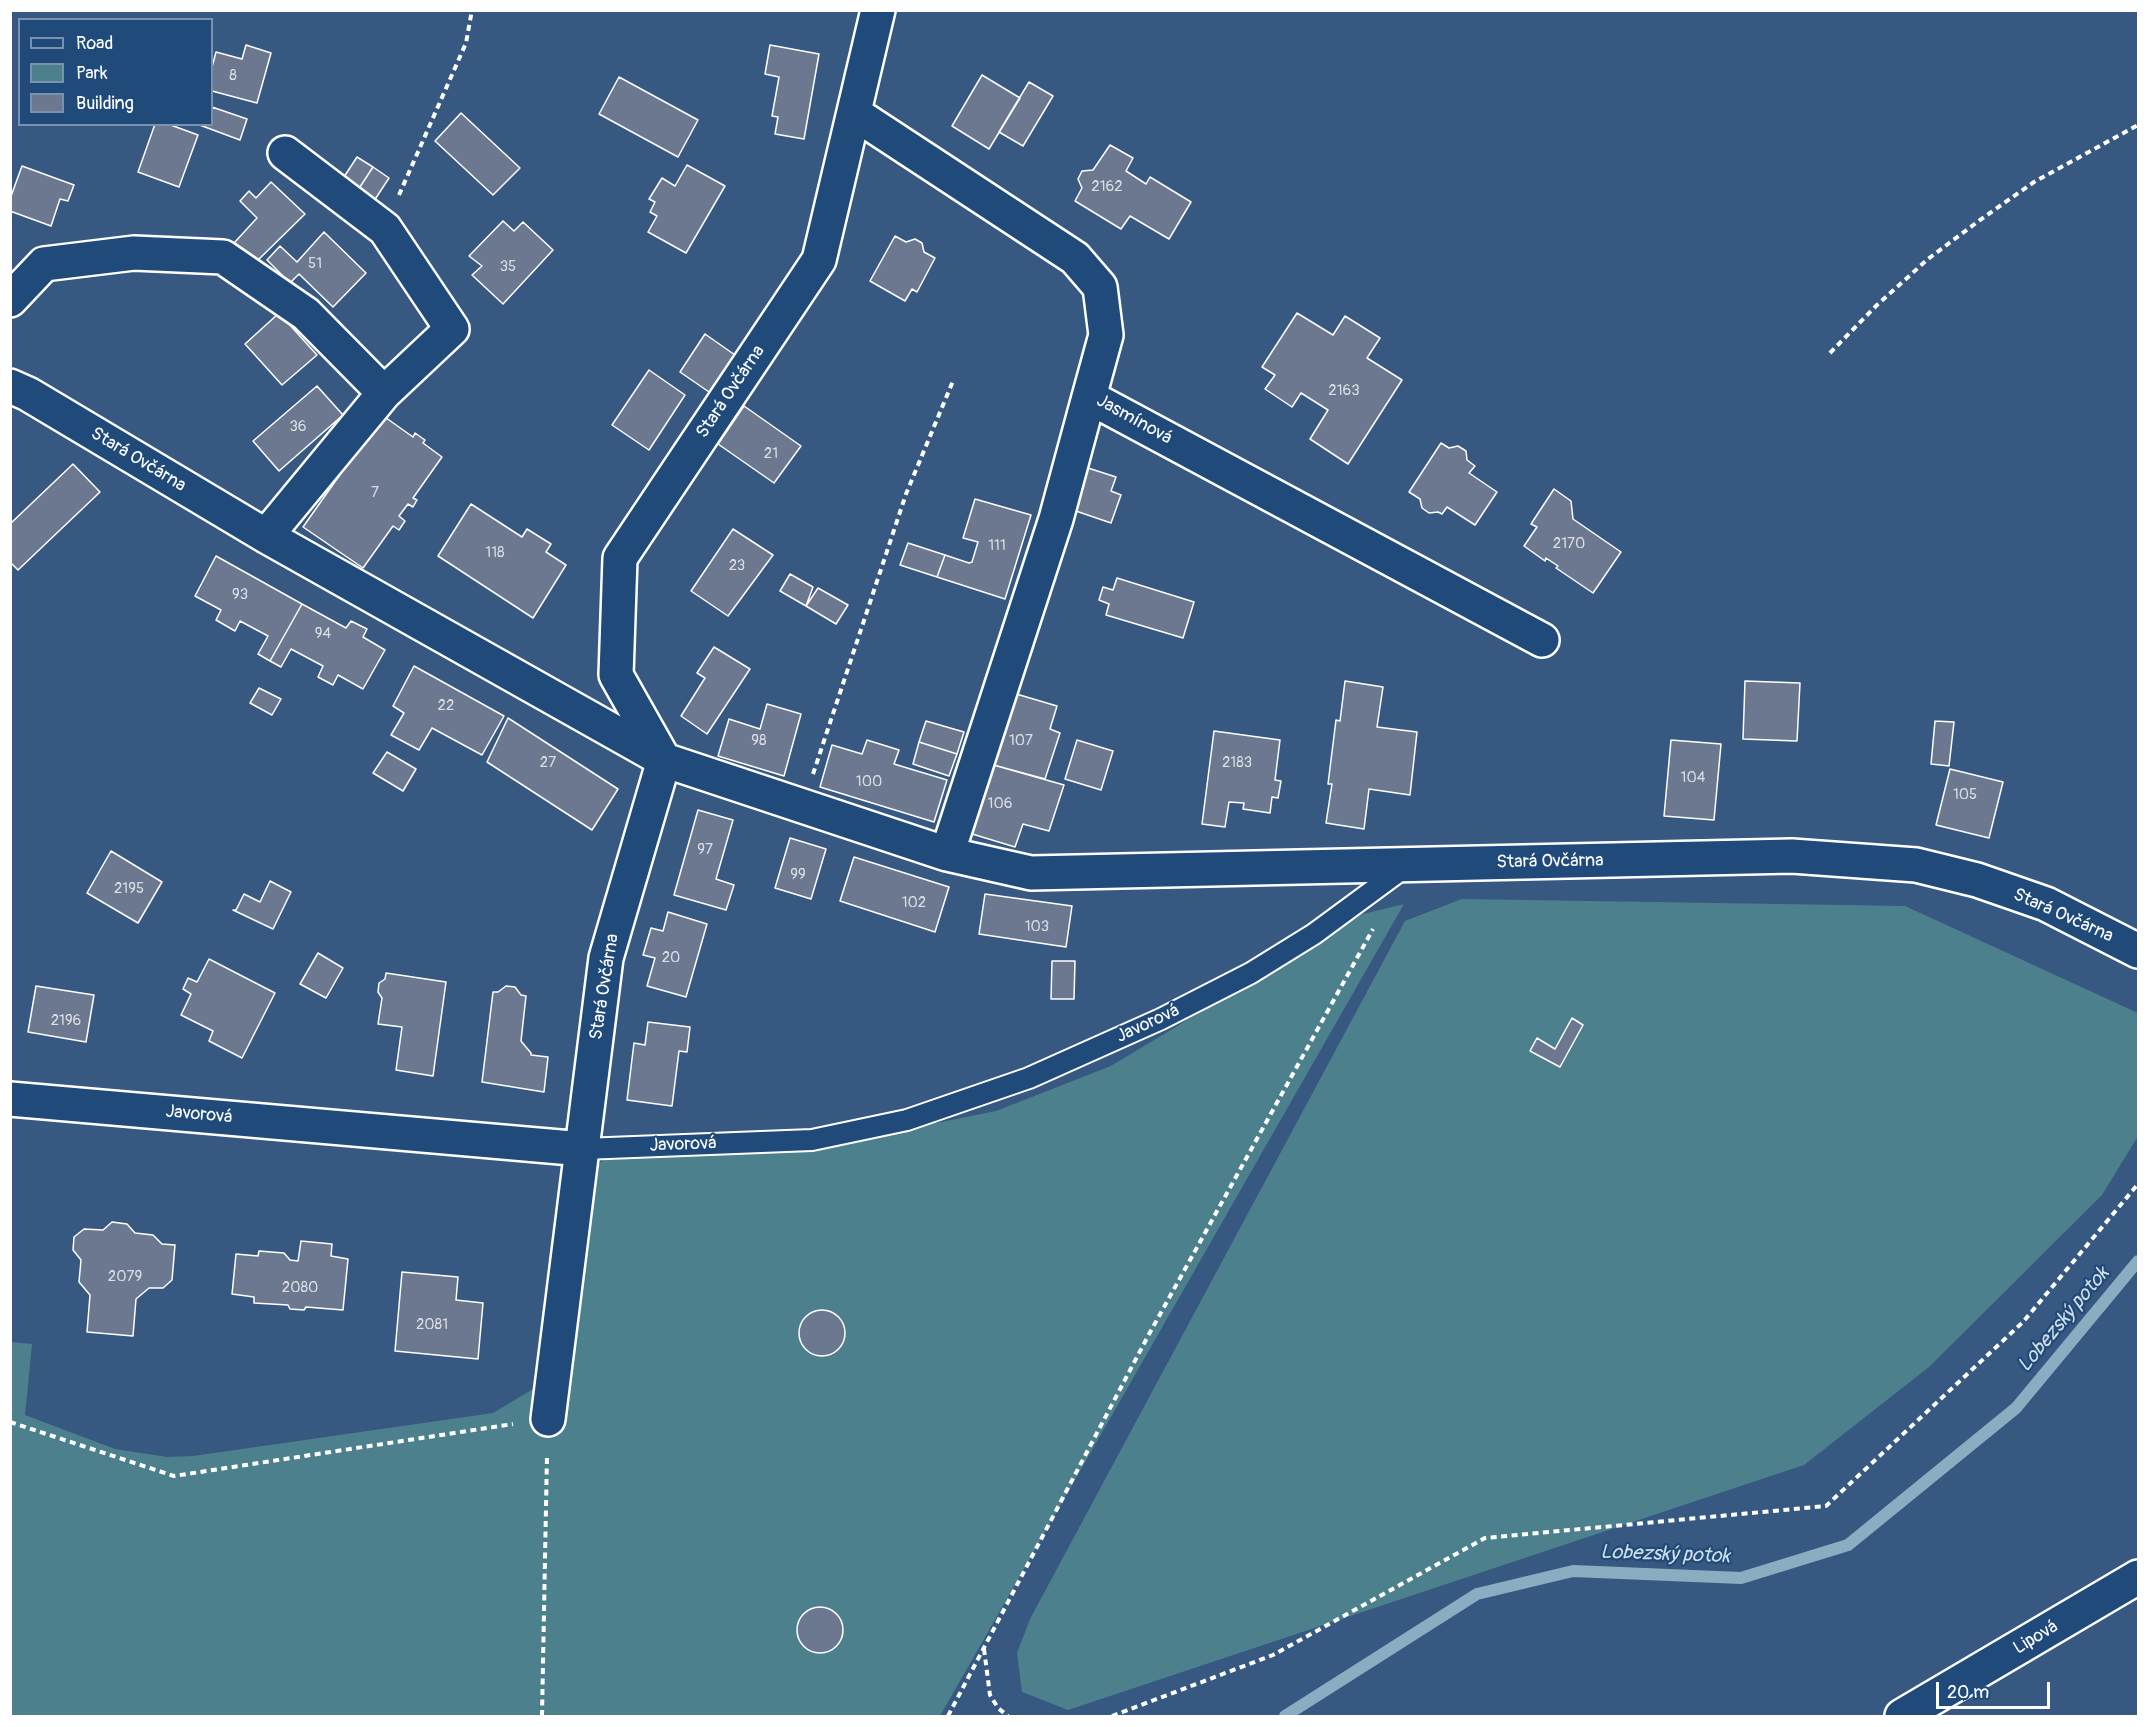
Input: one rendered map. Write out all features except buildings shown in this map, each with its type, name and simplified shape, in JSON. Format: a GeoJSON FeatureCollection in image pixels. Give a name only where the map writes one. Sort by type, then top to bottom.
{"type":"FeatureCollection","features":[{"type":"Feature","properties":{"kind":"street","name":"Stará Ovčárna"},"geometry":{"type":"LineString","coordinates":[[548,1419],[606,958],[664,759],[616,675],[620,558],[819,260],[878,10]]}},
{"type":"Feature","properties":{"kind":"street","name":"Jasmínová"},"geometry":{"type":"LineString","coordinates":[[854,113],[1075,258],[1100,287],[1106,335],[1089,397],[1542,640]]}},
{"type":"Feature","properties":{"kind":"street"},"geometry":{"type":"LineString","coordinates":[[266,536],[384,393],[452,329],[385,229],[285,153]]}},
{"type":"Feature","properties":{"kind":"street"},"geometry":{"type":"LineString","coordinates":[[10,300],[44,264],[134,253],[223,257],[306,314],[384,393]]}},
{"type":"Feature","properties":{"kind":"street","name":"Stará Ovčárna"},"geometry":{"type":"LineString","coordinates":[[10,386],[28,394],[266,536],[664,759],[947,854],[1031,873],[1792,856],[1916,865],[1977,880],[2046,904],[2139,951]]}},
{"type":"Feature","properties":{"kind":"street"},"geometry":{"type":"LineString","coordinates":[[947,854],[1056,519],[1089,397]]}},
{"type":"Feature","properties":{"kind":"street","name":"Javorová"},"geometry":{"type":"LineString","coordinates":[[10,1099],[583,1149]]}},
{"type":"Feature","properties":{"kind":"street","name":"Lipová"},"geometry":{"type":"LineString","coordinates":[[1902,1716],[2139,1577]]}},
{"type":"Feature","properties":{"kind":"lane","name":"Javorová"},"geometry":{"type":"LineString","coordinates":[[583,1149],[812,1140],[907,1120],[1029,1078],[1161,1019],[1251,973],[1314,934],[1408,865]]}},
{"type":"Feature","properties":{"kind":"path"},"geometry":{"type":"LineString","coordinates":[[385,229],[466,43],[472,10]]}},
{"type":"Feature","properties":{"kind":"path"},"geometry":{"type":"LineString","coordinates":[[1830,353],[1877,305],[1928,259],[1980,220],[2034,182],[2139,125]]}},
{"type":"Feature","properties":{"kind":"path"},"geometry":{"type":"LineString","coordinates":[[802,806],[906,494],[953,381]]}},
{"type":"Feature","properties":{"kind":"path"},"geometry":{"type":"LineString","coordinates":[[948,1716],[1148,1336],[1373,928]]}},
{"type":"Feature","properties":{"kind":"path"},"geometry":{"type":"LineString","coordinates":[[1112,1716],[1273,1655],[1485,1538],[1826,1506],[2023,1322],[2139,1184]]}},
{"type":"Feature","properties":{"kind":"path"},"geometry":{"type":"LineString","coordinates":[[10,1422],[174,1476],[548,1419],[542,1716]]}},
{"type":"Feature","properties":{"kind":"path"},"geometry":{"type":"LineString","coordinates":[[984,1648],[990,1695],[998,1708],[1008,1716]]}},
{"type":"Feature","properties":{"kind":"green space"},"geometry":{"type":"Polygon","coordinates":[[[1462,899],[1905,906],[2138,1013],[2138,1136],[2102,1195],[1929,1367],[1804,1465],[1068,1710],[1022,1692],[1017,1653],[1030,1619],[1405,921],[1462,899]]]}},
{"type":"Feature","properties":{"kind":"green space"},"geometry":{"type":"Polygon","coordinates":[[[1404,904],[940,1716],[11,1716],[10,1342],[32,1344],[25,1415],[115,1449],[167,1457],[193,1456],[493,1413],[533,1389],[564,1179],[605,1160],[802,1150],[996,1111],[1111,1066],[1363,914],[1404,904]]]}},
{"type":"Feature","properties":{"kind":"waterway","name":"Lobezský potok"},"geometry":{"type":"LineString","coordinates":[[1285,1716],[1477,1594],[1573,1571],[1741,1578],[1848,1545],[2016,1408],[2138,1261]]}}]}
